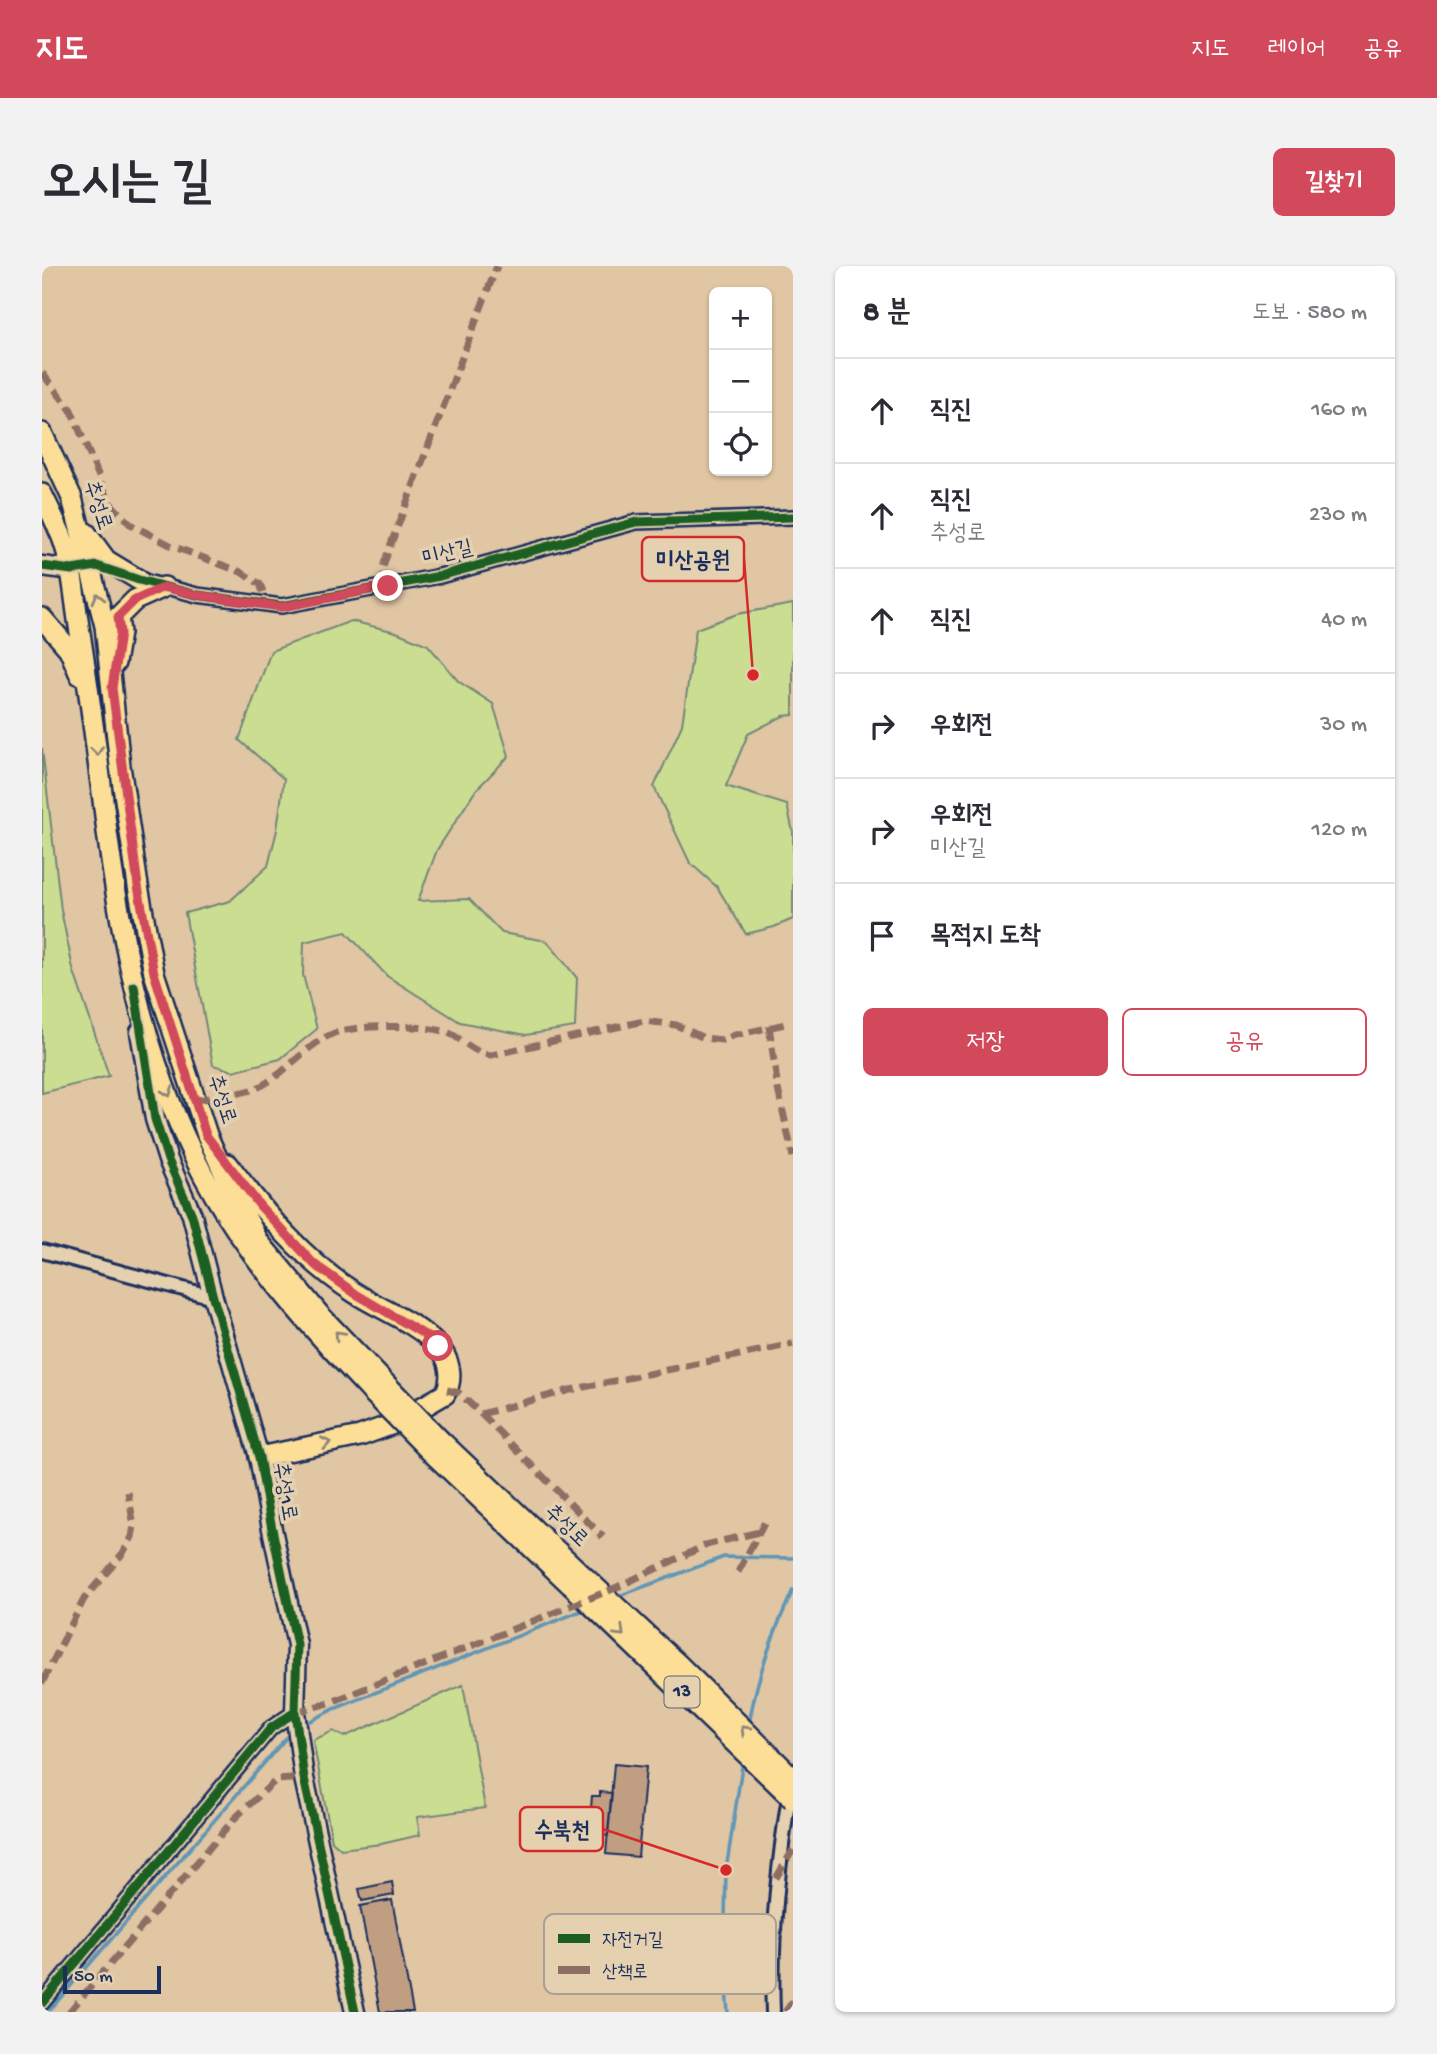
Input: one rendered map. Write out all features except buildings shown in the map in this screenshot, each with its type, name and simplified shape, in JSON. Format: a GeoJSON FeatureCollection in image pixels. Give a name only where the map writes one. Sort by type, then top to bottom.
{"type":"FeatureCollection","features":[{"type":"Feature","properties":{"kind":"main road","name":"추성로"},"geometry":{"type":"LineString","coordinates":[[42,433],[72,498],[79,524],[92,703],[116,899],[134,986],[160,1072],[192,1153],[216,1198],[269,1275],[309,1326],[378,1387],[434,1445],[574,1578],[793,1799]]}},
{"type":"Feature","properties":{"kind":"main road","name":"추성로"},"geometry":{"type":"LineString","coordinates":[[42,494],[62,538],[81,568],[104,626],[138,886],[154,973],[206,1135],[259,1242],[378,1387]]}},
{"type":"Feature","properties":{"kind":"main road"},"geometry":{"type":"LineString","coordinates":[[79,524],[106,560],[139,580]]}},
{"type":"Feature","properties":{"kind":"main road"},"geometry":{"type":"LineString","coordinates":[[112,688],[120,633],[118,617],[135,600],[164,587]]}},
{"type":"Feature","properties":{"kind":"main road"},"geometry":{"type":"LineString","coordinates":[[42,618],[69,649],[92,703]]}},
{"type":"Feature","properties":{"kind":"main road"},"geometry":{"type":"LineString","coordinates":[[206,1135],[260,1206],[314,1264],[356,1294],[425,1335],[438,1346],[448,1360],[450,1378],[445,1394],[393,1423],[360,1436],[259,1457]]}},
{"type":"Feature","properties":{"kind":"main road","name":"추성로"},"geometry":{"type":"LineString","coordinates":[[574,1578],[680,1666],[793,1776]]}},
{"type":"Feature","properties":{"kind":"street","name":"미산길"},"geometry":{"type":"LineString","coordinates":[[81,568],[97,566],[197,595],[282,607],[440,576],[636,522],[793,517]]}},
{"type":"Feature","properties":{"kind":"street"},"geometry":{"type":"LineString","coordinates":[[42,566],[81,568]]}},
{"type":"Feature","properties":{"kind":"street","name":"추성1로"},"geometry":{"type":"LineString","coordinates":[[134,986],[155,1119],[168,1160],[192,1215],[259,1457],[297,1645],[296,1717],[304,1777],[355,2012]]}},
{"type":"Feature","properties":{"kind":"street"},"geometry":{"type":"LineString","coordinates":[[42,1251],[213,1297]]}},
{"type":"Feature","properties":{"kind":"street"},"geometry":{"type":"LineString","coordinates":[[42,2003],[271,1728],[296,1717]]}},
{"type":"Feature","properties":{"kind":"street"},"geometry":{"type":"LineString","coordinates":[[774,1914],[777,1868],[793,1776]]}},
{"type":"Feature","properties":{"kind":"street"},"geometry":{"type":"LineString","coordinates":[[772,1994],[773,2012]]}},
{"type":"Feature","properties":{"kind":"green space"},"geometry":{"type":"Polygon","coordinates":[[[793,604],[793,715],[783,716],[748,734],[726,786],[787,805],[793,832],[793,919],[746,934],[717,887],[690,863],[654,787],[682,725],[696,629],[737,614],[793,604]]]}},
{"type":"Feature","properties":{"kind":"green space"},"geometry":{"type":"Polygon","coordinates":[[[351,621],[396,632],[428,645],[458,681],[493,704],[509,756],[476,790],[437,850],[418,901],[469,899],[502,933],[547,941],[577,978],[575,1027],[526,1035],[460,1022],[387,976],[346,932],[304,942],[303,975],[317,1029],[280,1059],[233,1071],[213,1065],[185,913],[230,901],[268,866],[277,830],[284,779],[239,740],[271,651],[351,621]]]}},
{"type":"Feature","properties":{"kind":"green space"},"geometry":{"type":"Polygon","coordinates":[[[42,748],[61,910],[73,969],[109,1076],[42,1093],[42,748]]]}},
{"type":"Feature","properties":{"kind":"green space"},"geometry":{"type":"Polygon","coordinates":[[[463,1685],[485,1808],[417,1817],[420,1835],[341,1849],[332,1841],[313,1740],[333,1731],[344,1737],[463,1685]]]}},
{"type":"Feature","properties":{"kind":"waterway"},"geometry":{"type":"LineString","coordinates":[[616,1597],[724,1557],[793,1558]]}},
{"type":"Feature","properties":{"kind":"waterway"},"geometry":{"type":"LineString","coordinates":[[749,1725],[766,1656],[793,1590]]}},
{"type":"Feature","properties":{"kind":"waterway"},"geometry":{"type":"LineString","coordinates":[[302,1725],[334,1709],[586,1609]]}},
{"type":"Feature","properties":{"kind":"waterway"},"geometry":{"type":"LineString","coordinates":[[48,2012],[292,1731]]}},
{"type":"Feature","properties":{"kind":"waterway"},"geometry":{"type":"LineString","coordinates":[[725,1914],[726,1870],[743,1760]]}},
{"type":"Feature","properties":{"kind":"waterway"},"geometry":{"type":"LineString","coordinates":[[726,1994],[728,2012]]}},
{"type":"Feature","properties":{"kind":"marked path"},"geometry":{"type":"LineString","coordinates":[[388,586],[382,570],[389,549],[497,266]]}},
{"type":"Feature","properties":{"kind":"marked path"},"geometry":{"type":"LineString","coordinates":[[42,373],[71,410],[110,503],[130,524],[172,546],[241,572],[260,584],[268,605]]}},
{"type":"Feature","properties":{"kind":"marked path"},"geometry":{"type":"LineString","coordinates":[[196,1100],[239,1093],[263,1085],[317,1042],[337,1032],[361,1028],[439,1030],[449,1033],[479,1052],[491,1055],[644,1021],[676,1025],[704,1038],[722,1040],[790,1023]]}},
{"type":"Feature","properties":{"kind":"marked path"},"geometry":{"type":"LineString","coordinates":[[769,1026],[778,1089],[793,1157]]}},
{"type":"Feature","properties":{"kind":"marked path"},"geometry":{"type":"LineString","coordinates":[[481,1414],[570,1390],[793,1344]]}},
{"type":"Feature","properties":{"kind":"marked path"},"geometry":{"type":"LineString","coordinates":[[447,1390],[459,1393],[603,1537]]}},
{"type":"Feature","properties":{"kind":"marked path"},"geometry":{"type":"LineString","coordinates":[[42,1683],[84,1599],[123,1553],[132,1537],[134,1526],[128,1492]]}},
{"type":"Feature","properties":{"kind":"marked path"},"geometry":{"type":"LineString","coordinates":[[738,1572],[766,1520]]}},
{"type":"Feature","properties":{"kind":"marked path"},"geometry":{"type":"LineString","coordinates":[[295,1712],[329,1703],[613,1589],[706,1545],[759,1532]]}},
{"type":"Feature","properties":{"kind":"marked path"},"geometry":{"type":"LineString","coordinates":[[69,2012],[235,1818],[276,1780],[304,1778]]}},
{"type":"Feature","properties":{"kind":"marked path"},"geometry":{"type":"LineString","coordinates":[[776,1878],[793,1850]]}},
{"type":"Feature","properties":{"kind":"marked path"},"geometry":{"type":"LineString","coordinates":[[785,2012],[793,2001]]}},
{"type":"Feature","properties":{"kind":"cycle path"},"geometry":{"type":"LineString","coordinates":[[42,566],[72,570],[97,566],[197,595],[282,606],[440,576],[636,522],[793,517]]}},
{"type":"Feature","properties":{"kind":"cycle path"},"geometry":{"type":"LineString","coordinates":[[134,986],[155,1119],[168,1160],[192,1215],[259,1457],[297,1645],[295,1712],[304,1778],[355,2012]]}},
{"type":"Feature","properties":{"kind":"cycle path"},"geometry":{"type":"LineString","coordinates":[[42,2003],[271,1728],[295,1712]]}},
{"type":"Feature","properties":{"kind":"place","name":"미산공원"},"geometry":{"type":"Point","coordinates":[753,675]}},
{"type":"Feature","properties":{"kind":"place","name":"수북천"},"geometry":{"type":"Point","coordinates":[726,1870]}},
{"type":"Feature","properties":{"kind":"route"},"geometry":{"type":"LineString","coordinates":[[388,586],[282,607],[197,595],[164,587],[135,600],[118,617],[120,633],[112,688],[120,766],[154,973],[206,1135],[260,1206],[314,1264],[438,1346]]}}]}
